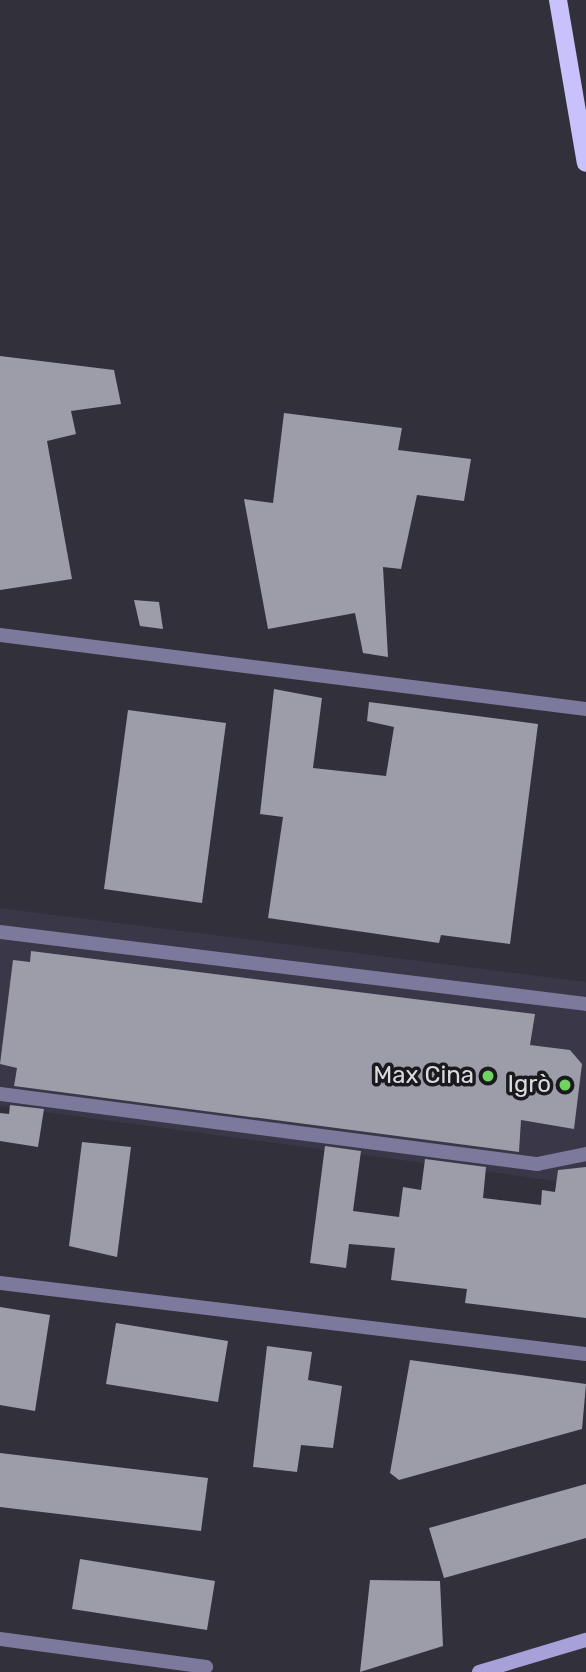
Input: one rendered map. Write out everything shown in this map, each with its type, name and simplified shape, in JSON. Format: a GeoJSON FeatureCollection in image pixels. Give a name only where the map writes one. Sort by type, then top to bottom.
{"type":"FeatureCollection","features":[{"type":"Feature","properties":{"kind":"main road"},"geometry":{"type":"LineString","coordinates":[[558,0],[586,163]]}},
{"type":"Feature","properties":{"kind":"street"},"geometry":{"type":"LineString","coordinates":[[0,635],[586,709]]}},
{"type":"Feature","properties":{"kind":"street"},"geometry":{"type":"LineString","coordinates":[[0,932],[586,1004]]}},
{"type":"Feature","properties":{"kind":"street"},"geometry":{"type":"LineString","coordinates":[[0,1094],[537,1164],[586,1154]]}},
{"type":"Feature","properties":{"kind":"street"},"geometry":{"type":"LineString","coordinates":[[0,1283],[586,1354]]}},
{"type":"Feature","properties":{"kind":"street"},"geometry":{"type":"LineString","coordinates":[[0,1639],[206,1667]]}},
{"type":"Feature","properties":{"kind":"street"},"geometry":{"type":"LineString","coordinates":[[479,1672],[586,1640]]}},
{"type":"Feature","properties":{"kind":"shaded area"},"geometry":{"type":"Polygon","coordinates":[[[0,908],[586,982],[586,1185],[0,1106],[0,908]]]}},
{"type":"Feature","properties":{"kind":"building"},"geometry":{"type":"Polygon","coordinates":[[[0,356],[114,370],[121,404],[71,411],[76,434],[47,441],[72,579],[0,590],[0,356]]]}},
{"type":"Feature","properties":{"kind":"building"},"geometry":{"type":"Polygon","coordinates":[[[284,413],[402,428],[398,450],[471,459],[464,501],[417,495],[401,569],[383,567],[388,657],[363,653],[355,613],[268,629],[244,499],[273,503],[284,413]]]}},
{"type":"Feature","properties":{"kind":"building"},"geometry":{"type":"Polygon","coordinates":[[[134,600],[159,602],[163,629],[140,626],[134,600]]]}},
{"type":"Feature","properties":{"kind":"building"},"geometry":{"type":"Polygon","coordinates":[[[274,689],[322,698],[313,768],[386,776],[394,727],[367,721],[369,702],[538,724],[510,944],[441,935],[439,943],[268,918],[283,817],[260,814],[274,689]]]}},
{"type":"Feature","properties":{"kind":"building"},"geometry":{"type":"Polygon","coordinates":[[[128,710],[226,723],[202,903],[104,889],[128,710]]]}},
{"type":"Feature","properties":{"kind":"building"},"geometry":{"type":"Polygon","coordinates":[[[31,951],[535,1014],[530,1045],[570,1050],[582,1064],[574,1129],[521,1120],[519,1152],[14,1086],[17,1068],[0,1064],[13,960],[30,962],[31,951]]]}},
{"type":"Feature","properties":{"kind":"building"},"geometry":{"type":"Polygon","coordinates":[[[10,1105],[44,1109],[38,1147],[0,1141],[0,1113],[9,1114],[10,1105]]]}},
{"type":"Feature","properties":{"kind":"building"},"geometry":{"type":"Polygon","coordinates":[[[82,1142],[131,1147],[117,1257],[69,1246],[82,1142]]]}},
{"type":"Feature","properties":{"kind":"building"},"geometry":{"type":"Polygon","coordinates":[[[325,1146],[361,1151],[353,1211],[399,1217],[403,1187],[421,1190],[425,1159],[486,1167],[483,1198],[541,1205],[542,1190],[555,1192],[558,1170],[586,1167],[586,1318],[465,1303],[467,1289],[391,1280],[395,1248],[349,1244],[346,1268],[310,1263],[325,1146]]]}},
{"type":"Feature","properties":{"kind":"building"},"geometry":{"type":"Polygon","coordinates":[[[0,1307],[50,1315],[35,1411],[0,1405],[0,1307]]]}},
{"type":"Feature","properties":{"kind":"building"},"geometry":{"type":"Polygon","coordinates":[[[116,1323],[228,1341],[218,1402],[106,1384],[116,1323]]]}},
{"type":"Feature","properties":{"kind":"building"},"geometry":{"type":"Polygon","coordinates":[[[267,1346],[312,1352],[308,1380],[342,1386],[333,1448],[301,1445],[297,1472],[253,1467],[267,1346]]]}},
{"type":"Feature","properties":{"kind":"building"},"geometry":{"type":"Polygon","coordinates":[[[410,1360],[586,1384],[582,1429],[399,1480],[390,1473],[410,1360]]]}},
{"type":"Feature","properties":{"kind":"building"},"geometry":{"type":"Polygon","coordinates":[[[0,1453],[208,1478],[201,1531],[0,1507],[0,1453]]]}},
{"type":"Feature","properties":{"kind":"building"},"geometry":{"type":"Polygon","coordinates":[[[586,1484],[586,1538],[444,1578],[429,1528],[586,1484]]]}},
{"type":"Feature","properties":{"kind":"building"},"geometry":{"type":"Polygon","coordinates":[[[80,1559],[215,1581],[207,1630],[72,1609],[80,1559]]]}},
{"type":"Feature","properties":{"kind":"building"},"geometry":{"type":"Polygon","coordinates":[[[370,1580],[440,1581],[443,1646],[360,1672],[370,1580]]]}},
{"type":"Feature","properties":{"kind":"place","name":"Max Cina"},"geometry":{"type":"Point","coordinates":[488,1076]}},
{"type":"Feature","properties":{"kind":"place","name":"Igrò"},"geometry":{"type":"Point","coordinates":[565,1085]}}]}
